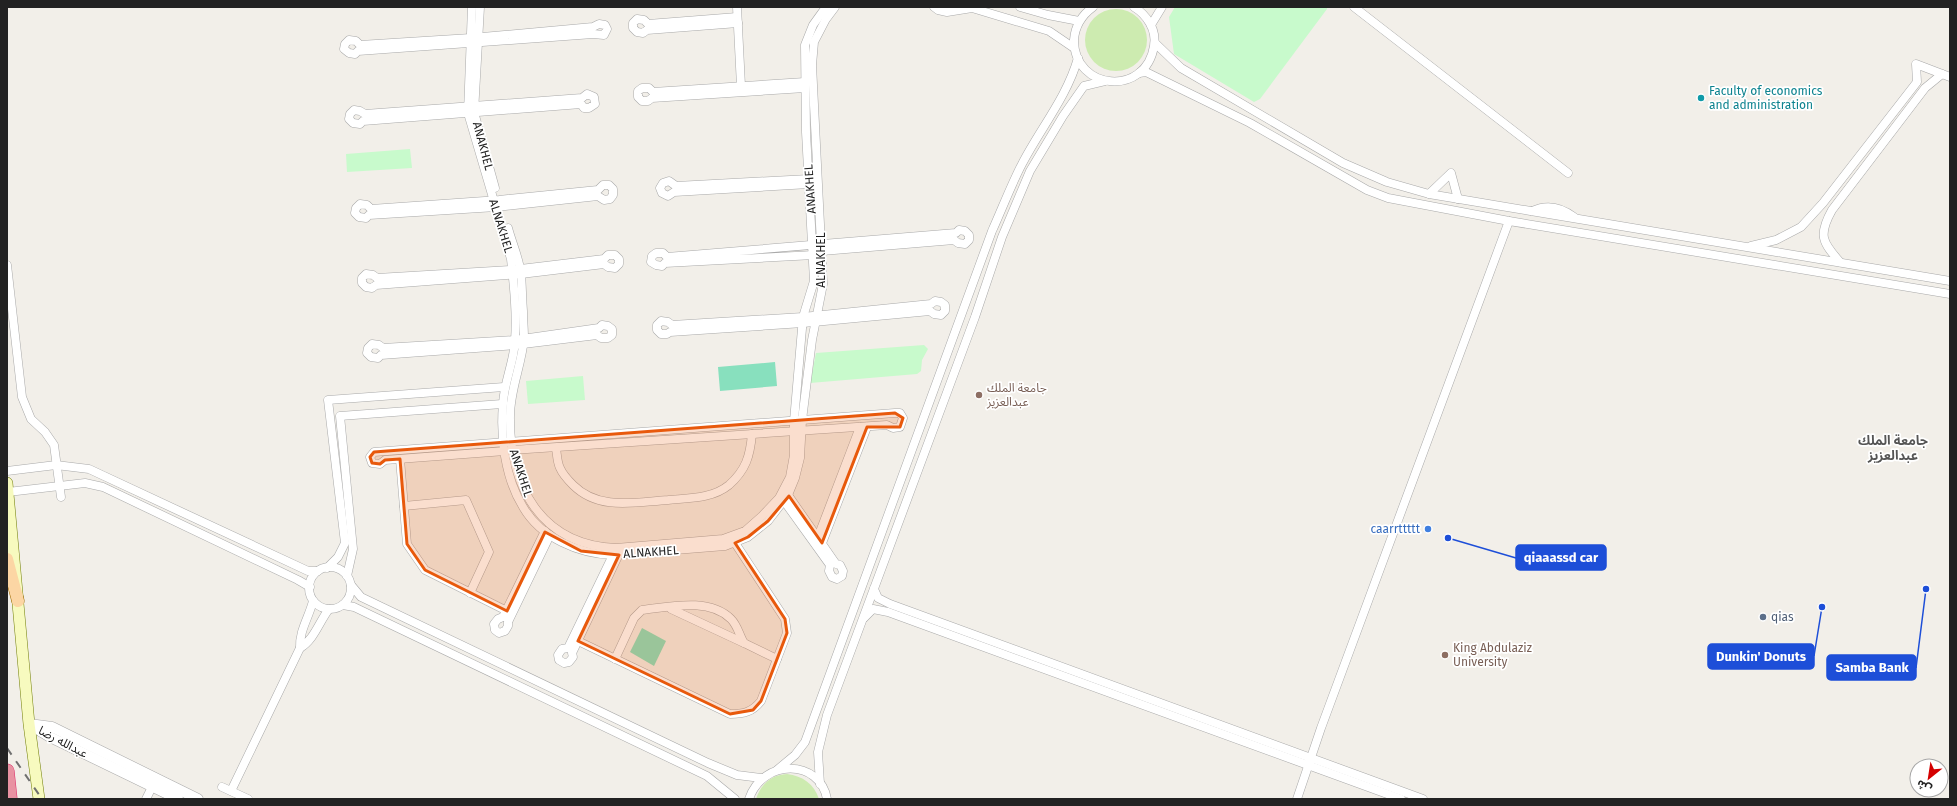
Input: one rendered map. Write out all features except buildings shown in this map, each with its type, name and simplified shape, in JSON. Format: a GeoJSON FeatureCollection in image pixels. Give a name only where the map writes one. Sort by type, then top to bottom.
{"type":"FeatureCollection","features":[{"type":"Feature","properties":{"kind":"highway"},"geometry":{"type":"LineString","coordinates":[[7,772],[10,799]]}},
{"type":"Feature","properties":{"kind":"main road"},"geometry":{"type":"LineString","coordinates":[[8,487],[29,724],[39,799]]}},
{"type":"Feature","properties":{"kind":"main road"},"geometry":{"type":"LineString","coordinates":[[7,559],[18,601]]}},
{"type":"Feature","properties":{"kind":"street","name":"ALNAKHEL"},"geometry":{"type":"LineString","coordinates":[[472,7],[474,40],[471,110],[511,259],[516,272],[519,342],[504,387],[502,404],[514,489],[523,508],[535,522],[548,533],[581,551],[616,555],[725,546],[735,543],[748,537],[768,521],[786,498],[795,478],[800,458],[798,420],[815,318],[823,284],[812,65],[814,42],[826,19],[835,7]]}},
{"type":"Feature","properties":{"kind":"street"},"geometry":{"type":"LineString","coordinates":[[474,40],[480,7]]}},
{"type":"Feature","properties":{"kind":"street"},"geometry":{"type":"LineString","coordinates":[[737,7],[741,86]]}},
{"type":"Feature","properties":{"kind":"street","name":"ANAKHEL"},"geometry":{"type":"LineString","coordinates":[[798,420],[803,320],[814,280],[805,85],[805,45],[813,25],[826,7]]}},
{"type":"Feature","properties":{"kind":"street"},"geometry":{"type":"LineString","coordinates":[[934,7],[938,10],[947,12],[957,8],[972,8],[1049,31],[1074,48]]}},
{"type":"Feature","properties":{"kind":"street"},"geometry":{"type":"LineString","coordinates":[[1020,7],[1048,15],[1080,21]]}},
{"type":"Feature","properties":{"kind":"street"},"geometry":{"type":"LineString","coordinates":[[1093,7],[1080,21],[1075,34],[1074,48],[1078,58],[1089,72],[1105,81]]}},
{"type":"Feature","properties":{"kind":"street"},"geometry":{"type":"LineString","coordinates":[[820,784],[818,752],[827,715],[975,317],[1002,237],[1030,171],[1063,116],[1084,86],[1105,81],[1123,81],[1139,73],[1147,65],[1155,44],[1151,24],[1146,17],[1134,7]]}},
{"type":"Feature","properties":{"kind":"street"},"geometry":{"type":"LineString","coordinates":[[1151,24],[1162,7]]}},
{"type":"Feature","properties":{"kind":"street"},"geometry":{"type":"LineString","coordinates":[[1354,7],[1568,173]]}},
{"type":"Feature","properties":{"kind":"street"},"geometry":{"type":"LineString","coordinates":[[637,19],[644,20],[648,24],[738,20],[646,30],[643,33],[637,32],[633,28],[633,23],[637,19]]}},
{"type":"Feature","properties":{"kind":"street"},"geometry":{"type":"LineString","coordinates":[[474,40],[360,45],[356,41],[349,40],[345,44],[344,49],[349,53],[355,54],[358,51],[474,40],[593,27],[599,24],[605,25],[607,29],[604,35],[593,34],[474,40]]}},
{"type":"Feature","properties":{"kind":"street"},"geometry":{"type":"LineString","coordinates":[[1155,44],[1181,68],[1343,163],[1387,182],[1429,194],[1950,281]]}},
{"type":"Feature","properties":{"kind":"street"},"geometry":{"type":"LineString","coordinates":[[749,799],[752,789],[761,778],[777,770],[794,755],[805,742],[992,231],[1022,164],[1055,109],[1074,72],[1078,58]]}},
{"type":"Feature","properties":{"kind":"street"},"geometry":{"type":"LineString","coordinates":[[1747,247],[1776,240],[1801,226],[1824,203],[1917,82],[1916,64],[1950,77]]}},
{"type":"Feature","properties":{"kind":"street"},"geometry":{"type":"LineString","coordinates":[[1139,73],[1146,72],[1250,123],[1367,190],[1388,198],[1509,221],[1950,294]]}},
{"type":"Feature","properties":{"kind":"street"},"geometry":{"type":"LineString","coordinates":[[1840,262],[1827,248],[1823,235],[1825,223],[1832,210],[1925,88],[1942,74]]}},
{"type":"Feature","properties":{"kind":"street"},"geometry":{"type":"LineString","coordinates":[[1917,82],[1925,88]]}},
{"type":"Feature","properties":{"kind":"street"},"geometry":{"type":"LineString","coordinates":[[805,85],[652,98],[648,101],[642,101],[638,97],[638,92],[642,88],[649,88],[653,92],[741,86],[805,85]]}},
{"type":"Feature","properties":{"kind":"street"},"geometry":{"type":"LineString","coordinates":[[471,110],[365,114],[354,110],[350,114],[349,119],[354,123],[360,124],[363,121],[471,110],[582,98],[587,94],[596,101],[595,104],[589,108],[584,108],[581,104],[471,110]]}},
{"type":"Feature","properties":{"kind":"street"},"geometry":{"type":"LineString","coordinates":[[1858,158],[1867,165]]}},
{"type":"Feature","properties":{"kind":"street"},"geometry":{"type":"LineString","coordinates":[[1429,194],[1451,173],[1458,199]]}},
{"type":"Feature","properties":{"kind":"street"},"geometry":{"type":"LineString","coordinates":[[668,181],[676,186],[809,181],[674,192],[668,196],[662,193],[660,188],[662,183],[668,181]]}},
{"type":"Feature","properties":{"kind":"street"},"geometry":{"type":"LineString","coordinates":[[497,203],[371,209],[366,205],[360,204],[356,208],[355,213],[360,217],[366,218],[369,215],[497,203],[598,190],[603,185],[609,185],[614,192],[612,197],[606,200],[598,196],[497,203]]}},
{"type":"Feature","properties":{"kind":"street"},"geometry":{"type":"LineString","coordinates":[[1297,799],[1509,221]]}},
{"type":"Feature","properties":{"kind":"street"},"geometry":{"type":"LineString","coordinates":[[822,247],[813,246],[667,257],[663,253],[656,252],[652,256],[651,262],[662,266],[665,263],[814,255],[822,247],[956,233],[959,230],[965,231],[969,235],[969,240],[965,244],[958,243],[954,240],[822,247]]}},
{"type":"Feature","properties":{"kind":"street"},"geometry":{"type":"LineString","coordinates":[[608,255],[615,255],[619,259],[618,264],[614,268],[608,267],[604,264],[376,285],[372,288],[366,287],[362,283],[362,278],[366,274],[373,275],[377,278],[516,272],[604,259],[608,255]]}},
{"type":"Feature","properties":{"kind":"street"},"geometry":{"type":"LineString","coordinates":[[7,265],[22,397],[31,419],[45,432],[54,445],[61,498]]}},
{"type":"Feature","properties":{"kind":"street"},"geometry":{"type":"LineString","coordinates":[[803,320],[672,325],[668,322],[661,321],[657,325],[656,330],[661,334],[667,334],[670,332],[803,320],[815,318],[931,304],[935,301],[941,302],[945,306],[945,311],[941,315],[934,314],[930,310],[815,318]]}},
{"type":"Feature","properties":{"kind":"street"},"geometry":{"type":"LineString","coordinates":[[519,342],[383,348],[372,344],[368,348],[367,353],[372,357],[378,358],[381,355],[519,342],[597,334],[601,338],[608,338],[612,335],[612,329],[608,326],[602,325],[599,328],[519,342]]}},
{"type":"Feature","properties":{"kind":"street","name":"ANAKHEL"},"geometry":{"type":"LineString","coordinates":[[519,342],[512,392],[508,447],[523,488],[532,506],[543,518],[567,537],[599,547],[616,548],[723,539],[745,531],[779,498],[790,477],[798,431]]}},
{"type":"Feature","properties":{"kind":"street"},"geometry":{"type":"LineString","coordinates":[[504,387],[328,400],[345,543],[338,557],[327,568],[318,572],[312,578],[310,587],[314,600],[320,607],[329,609],[343,605],[354,607],[706,776],[735,799]]}},
{"type":"Feature","properties":{"kind":"street"},"geometry":{"type":"LineString","coordinates":[[347,576],[352,549],[340,416],[502,404]]}},
{"type":"Feature","properties":{"kind":"street"},"geometry":{"type":"LineString","coordinates":[[864,427],[556,448],[508,447],[374,452],[370,457],[372,463],[380,464],[385,460],[508,447],[798,420],[895,413],[900,413],[903,418],[900,427],[893,428],[887,425],[864,427]]}},
{"type":"Feature","properties":{"kind":"street"},"geometry":{"type":"LineString","coordinates":[[820,540],[864,427]]}},
{"type":"Feature","properties":{"kind":"street"},"geometry":{"type":"LineString","coordinates":[[556,448],[560,468],[566,479],[578,491],[593,499],[607,503],[621,504],[697,497],[714,493],[728,486],[741,472],[750,454],[752,434]]}},
{"type":"Feature","properties":{"kind":"street"},"geometry":{"type":"LineString","coordinates":[[400,459],[407,544],[425,570],[506,610]]}},
{"type":"Feature","properties":{"kind":"street"},"geometry":{"type":"LineString","coordinates":[[7,471],[56,465],[90,469],[308,571],[318,572]]}},
{"type":"Feature","properties":{"kind":"street"},"geometry":{"type":"LineString","coordinates":[[8,487],[59,486],[85,483],[103,487],[310,587]]}},
{"type":"Feature","properties":{"kind":"street"},"geometry":{"type":"LineString","coordinates":[[786,498],[820,540],[836,564],[840,565],[843,571],[842,576],[837,579],[832,577],[829,571],[830,565],[786,498]]}},
{"type":"Feature","properties":{"kind":"street"},"geometry":{"type":"LineString","coordinates":[[404,506],[466,500],[489,552],[470,593]]}},
{"type":"Feature","properties":{"kind":"street"},"geometry":{"type":"LineString","coordinates":[[548,533],[508,622],[508,626],[505,631],[499,633],[495,630],[494,624],[498,619],[503,617],[548,533]]}},
{"type":"Feature","properties":{"kind":"street"},"geometry":{"type":"LineString","coordinates":[[578,641],[730,714],[740,714],[753,710],[761,701],[777,659],[786,633],[785,619],[735,543]]}},
{"type":"Feature","properties":{"kind":"street"},"geometry":{"type":"LineString","coordinates":[[616,555],[572,653],[573,657],[569,662],[564,663],[559,660],[558,655],[562,650],[568,648],[616,555]]}},
{"type":"Feature","properties":{"kind":"street"},"geometry":{"type":"LineString","coordinates":[[327,568],[336,568],[347,576],[351,585],[360,597],[708,763],[737,775],[761,778]]}},
{"type":"Feature","properties":{"kind":"street"},"geometry":{"type":"LineString","coordinates":[[343,605],[349,598],[351,585]]}},
{"type":"Feature","properties":{"kind":"street"},"geometry":{"type":"LineString","coordinates":[[874,590],[878,598],[890,604],[1310,762],[1401,799]]}},
{"type":"Feature","properties":{"kind":"street"},"geometry":{"type":"LineString","coordinates":[[231,791],[300,648],[299,637],[310,614],[314,600]]}},
{"type":"Feature","properties":{"kind":"street"},"geometry":{"type":"LineString","coordinates":[[615,659],[637,613],[642,610],[706,606],[730,618],[738,627],[744,643]]}},
{"type":"Feature","properties":{"kind":"street"},"geometry":{"type":"LineString","coordinates":[[668,608],[777,659]]}},
{"type":"Feature","properties":{"kind":"street"},"geometry":{"type":"LineString","coordinates":[[300,648],[308,643],[321,619],[329,609]]}},
{"type":"Feature","properties":{"kind":"street"},"geometry":{"type":"LineString","coordinates":[[863,618],[873,609],[888,612],[1310,762],[1423,799]]}},
{"type":"Feature","properties":{"kind":"street","name":"عبدالله رضا"},"geometry":{"type":"LineString","coordinates":[[29,724],[50,738],[178,799]]}},
{"type":"Feature","properties":{"kind":"street","name":"عبدالله رضا"},"geometry":{"type":"LineString","coordinates":[[29,724],[52,727],[198,799]]}},
{"type":"Feature","properties":{"kind":"street"},"geometry":{"type":"LineString","coordinates":[[777,770],[789,768],[801,770],[812,776],[820,784],[827,799]]}},
{"type":"Feature","properties":{"kind":"street"},"geometry":{"type":"LineString","coordinates":[[146,799],[152,786]]}},
{"type":"Feature","properties":{"kind":"street"},"geometry":{"type":"LineString","coordinates":[[222,787],[248,799]]}},
{"type":"Feature","properties":{"kind":"highlighted area"},"geometry":{"type":"Polygon","coordinates":[[[895,413],[903,418],[900,427],[867,427],[822,543],[789,496],[768,521],[748,537],[735,543],[785,619],[787,633],[761,701],[753,710],[730,714],[578,641],[619,555],[581,551],[545,532],[507,611],[425,570],[407,544],[400,459],[385,460],[380,464],[372,463],[370,457],[374,452],[895,413]]]}},
{"type":"Feature","properties":{"kind":"green space"},"geometry":{"type":"Polygon","coordinates":[[[1175,7],[1327,7],[1327,9],[1260,99],[1254,102],[1174,54],[1169,17],[1175,7]]]}},
{"type":"Feature","properties":{"kind":"green space"},"geometry":{"type":"Polygon","coordinates":[[[1116,9],[1128,12],[1138,18],[1144,28],[1147,40],[1144,52],[1138,62],[1128,68],[1116,71],[1104,68],[1094,62],[1088,52],[1085,40],[1088,28],[1094,18],[1104,12],[1116,9]]]}},
{"type":"Feature","properties":{"kind":"green space"},"geometry":{"type":"Polygon","coordinates":[[[410,149],[412,168],[347,172],[346,154],[410,149]]]}},
{"type":"Feature","properties":{"kind":"green space"},"geometry":{"type":"Polygon","coordinates":[[[924,345],[928,349],[922,360],[921,371],[917,374],[810,383],[816,353],[924,345]]]}},
{"type":"Feature","properties":{"kind":"green space"},"geometry":{"type":"Polygon","coordinates":[[[775,362],[777,386],[720,391],[718,367],[775,362]]]}},
{"type":"Feature","properties":{"kind":"green space"},"geometry":{"type":"Polygon","coordinates":[[[583,376],[585,400],[528,404],[526,381],[583,376]]]}},
{"type":"Feature","properties":{"kind":"green space"},"geometry":{"type":"Polygon","coordinates":[[[642,628],[666,641],[654,666],[630,652],[642,628]]]}},
{"type":"Feature","properties":{"kind":"green space"},"geometry":{"type":"Polygon","coordinates":[[[787,774],[803,779],[811,785],[819,799],[756,799],[767,781],[776,776],[787,774]]]}},
{"type":"Feature","properties":{"kind":"railway"},"geometry":{"type":"LineString","coordinates":[[7,748],[42,799]]}},
{"type":"Feature","properties":{"kind":"place","name":"Faculty of economics and administration"},"geometry":{"type":"Point","coordinates":[1701,98]}},
{"type":"Feature","properties":{"kind":"place","name":"جامعة الملك عبدالعزيز"},"geometry":{"type":"Point","coordinates":[979,395]}},
{"type":"Feature","properties":{"kind":"place","name":"caarrttttt"},"geometry":{"type":"Point","coordinates":[1428,529]}},
{"type":"Feature","properties":{"kind":"place","name":"qiaaassd car"},"geometry":{"type":"Point","coordinates":[1448,538]}},
{"type":"Feature","properties":{"kind":"place","name":"Samba Bank"},"geometry":{"type":"Point","coordinates":[1926,589]}},
{"type":"Feature","properties":{"kind":"place","name":"Dunkin' Donuts"},"geometry":{"type":"Point","coordinates":[1822,607]}},
{"type":"Feature","properties":{"kind":"place","name":"qias"},"geometry":{"type":"Point","coordinates":[1763,617]}},
{"type":"Feature","properties":{"kind":"place","name":"King Abdulaziz University"},"geometry":{"type":"Point","coordinates":[1445,655]}},
{"type":"Feature","properties":{"kind":"district","name":"جامعة الملك عبدالعزيز"},"geometry":{"type":"Point","coordinates":[1893,448]}}]}
